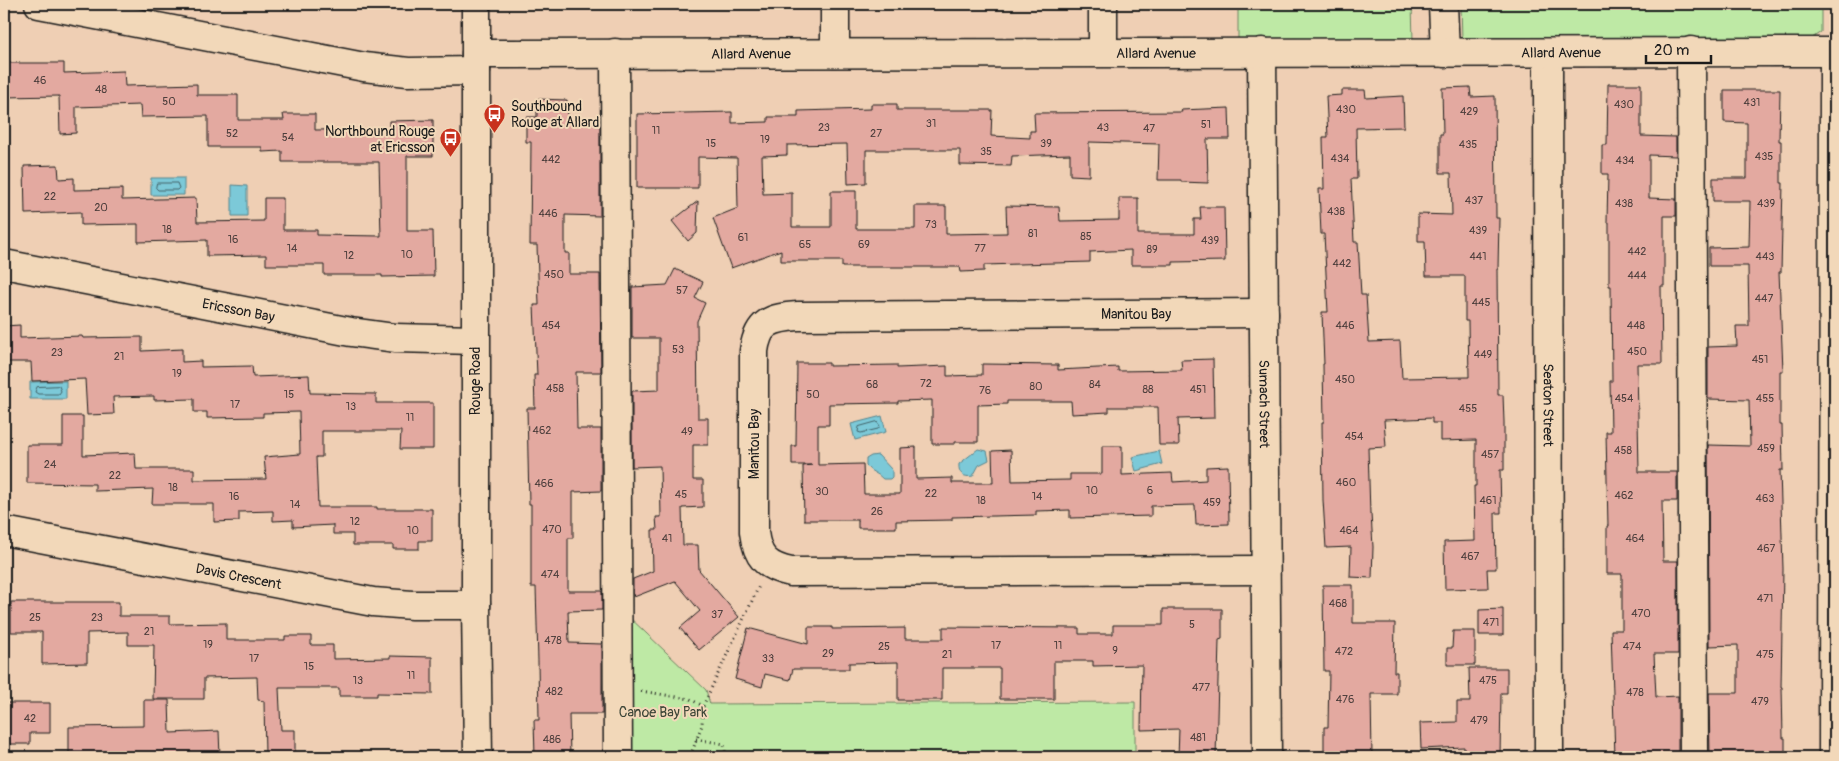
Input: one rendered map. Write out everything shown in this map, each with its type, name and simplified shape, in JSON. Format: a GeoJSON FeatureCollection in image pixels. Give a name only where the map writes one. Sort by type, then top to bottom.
{"type":"FeatureCollection","features":[{"type":"Feature","properties":{"kind":"street"},"geometry":{"type":"LineString","coordinates":[[39,4],[364,67],[408,72],[476,63]]}},
{"type":"Feature","properties":{"kind":"street","name":"Rouge Road"},"geometry":{"type":"LineString","coordinates":[[476,4],[476,605],[478,757]]}},
{"type":"Feature","properties":{"kind":"street"},"geometry":{"type":"LineString","coordinates":[[835,4],[835,52]]}},
{"type":"Feature","properties":{"kind":"street"},"geometry":{"type":"LineString","coordinates":[[1102,4],[1103,52]]}},
{"type":"Feature","properties":{"kind":"street"},"geometry":{"type":"LineString","coordinates":[[1444,4],[1445,53]]}},
{"type":"Feature","properties":{"kind":"street"},"geometry":{"type":"LineString","coordinates":[[1691,51],[1694,757]]}},
{"type":"Feature","properties":{"kind":"street","name":"Sumach Street"},"geometry":{"type":"LineString","coordinates":[[1262,52],[1267,757]]}},
{"type":"Feature","properties":{"kind":"street"},"geometry":{"type":"LineString","coordinates":[[1833,757],[1835,52]]}},
{"type":"Feature","properties":{"kind":"street","name":"Allard Avenue"},"geometry":{"type":"LineString","coordinates":[[476,63],[615,53],[1835,52]]}},
{"type":"Feature","properties":{"kind":"street"},"geometry":{"type":"LineString","coordinates":[[615,53],[618,757]]}},
{"type":"Feature","properties":{"kind":"street","name":"Seaton Street"},"geometry":{"type":"LineString","coordinates":[[1548,53],[1549,757]]}},
{"type":"Feature","properties":{"kind":"street","name":"Ericsson Bay"},"geometry":{"type":"LineString","coordinates":[[4,264],[351,332],[396,338],[476,340]]}},
{"type":"Feature","properties":{"kind":"street","name":"Manitou Bay"},"geometry":{"type":"LineString","coordinates":[[769,565],[758,550],[754,532],[754,351],[759,332],[769,322],[798,316],[1264,313]]}},
{"type":"Feature","properties":{"kind":"street","name":"Davis Crescent"},"geometry":{"type":"LineString","coordinates":[[4,531],[373,602],[412,605],[476,605]]}},
{"type":"Feature","properties":{"kind":"street"},"geometry":{"type":"LineString","coordinates":[[769,565],[791,572],[804,573],[1265,570]]}},
{"type":"Feature","properties":{"kind":"path"},"geometry":{"type":"LineString","coordinates":[[690,757],[702,725],[703,706],[769,565]]}},
{"type":"Feature","properties":{"kind":"path"},"geometry":{"type":"LineString","coordinates":[[618,688],[690,699],[703,706]]}},
{"type":"Feature","properties":{"kind":"path"},"geometry":{"type":"LineString","coordinates":[[696,739],[724,744],[726,757]]}},
{"type":"Feature","properties":{"kind":"green space"},"geometry":{"type":"Polygon","coordinates":[[[1238,4],[1412,4],[1413,41],[1238,41],[1238,4]]]}},
{"type":"Feature","properties":{"kind":"green space"},"geometry":{"type":"Polygon","coordinates":[[[1461,4],[1821,4],[1821,32],[1809,40],[1462,41],[1461,4]]]}},
{"type":"Feature","properties":{"kind":"green space","name":"Canoe Bay Park"},"geometry":{"type":"Polygon","coordinates":[[[627,615],[706,690],[710,704],[1135,702],[1135,757],[618,757],[627,615]]]}},
{"type":"Feature","properties":{"kind":"water"},"geometry":{"type":"Polygon","coordinates":[[[151,178],[184,178],[184,195],[151,195],[151,178]]]}},
{"type":"Feature","properties":{"kind":"water"},"geometry":{"type":"Polygon","coordinates":[[[232,185],[247,186],[247,216],[232,216],[232,185]]]}},
{"type":"Feature","properties":{"kind":"water"},"geometry":{"type":"Polygon","coordinates":[[[66,381],[66,399],[30,399],[30,382],[66,381]]]}},
{"type":"Feature","properties":{"kind":"water"},"geometry":{"type":"Polygon","coordinates":[[[882,416],[886,432],[855,440],[851,424],[882,416]]]}},
{"type":"Feature","properties":{"kind":"water"},"geometry":{"type":"Polygon","coordinates":[[[978,449],[987,451],[989,460],[979,465],[973,476],[964,476],[961,473],[959,464],[978,449]]]}},
{"type":"Feature","properties":{"kind":"water"},"geometry":{"type":"Polygon","coordinates":[[[1159,451],[1162,464],[1136,471],[1132,457],[1159,451]]]}},
{"type":"Feature","properties":{"kind":"water"},"geometry":{"type":"Polygon","coordinates":[[[878,455],[892,470],[892,477],[890,479],[883,479],[866,466],[866,459],[878,455]]]}},
{"type":"Feature","properties":{"kind":"building"},"geometry":{"type":"Polygon","coordinates":[[[4,63],[64,63],[64,73],[124,71],[125,86],[197,84],[197,95],[238,95],[238,120],[284,120],[283,114],[315,114],[315,130],[389,129],[389,121],[433,120],[433,156],[407,156],[407,231],[433,231],[434,276],[324,275],[324,265],[266,265],[266,255],[207,256],[207,240],[138,242],[138,224],[81,225],[81,212],[25,214],[24,166],[58,165],[59,179],[74,178],[74,190],[122,189],[122,200],[196,198],[197,222],[264,221],[264,198],[283,198],[283,230],[317,230],[317,235],[381,236],[379,162],[282,162],[282,151],[262,152],[262,147],[208,147],[208,116],[141,117],[140,105],[76,107],[76,133],[60,134],[59,96],[4,97],[4,63]]]}},
{"type":"Feature","properties":{"kind":"building"},"geometry":{"type":"Polygon","coordinates":[[[1608,84],[1641,84],[1641,136],[1676,137],[1676,156],[1649,155],[1649,198],[1676,199],[1676,216],[1664,216],[1664,286],[1661,286],[1662,364],[1637,364],[1639,472],[1677,472],[1677,501],[1662,501],[1663,561],[1678,561],[1678,654],[1654,654],[1656,697],[1678,696],[1678,757],[1615,757],[1611,630],[1622,630],[1622,574],[1607,574],[1606,432],[1611,432],[1611,286],[1609,286],[1609,222],[1607,222],[1608,174],[1602,174],[1602,145],[1607,145],[1608,84]]]}},
{"type":"Feature","properties":{"kind":"building"},"geometry":{"type":"Polygon","coordinates":[[[1470,87],[1471,97],[1495,96],[1496,218],[1499,218],[1497,269],[1498,395],[1503,395],[1504,422],[1504,470],[1500,470],[1501,513],[1495,513],[1496,569],[1487,569],[1488,588],[1445,589],[1444,542],[1475,541],[1474,486],[1476,486],[1476,440],[1440,441],[1440,423],[1432,423],[1432,418],[1384,420],[1386,447],[1368,448],[1373,547],[1372,578],[1350,577],[1351,547],[1326,548],[1323,500],[1322,422],[1324,422],[1324,364],[1322,312],[1328,312],[1324,234],[1321,234],[1319,189],[1324,189],[1323,137],[1328,137],[1326,96],[1342,95],[1342,90],[1365,90],[1366,98],[1403,96],[1404,127],[1356,128],[1357,179],[1351,179],[1354,242],[1358,242],[1361,295],[1366,295],[1369,342],[1400,341],[1402,378],[1469,377],[1468,321],[1465,321],[1465,276],[1426,276],[1425,241],[1418,241],[1418,214],[1452,215],[1451,173],[1440,173],[1440,134],[1443,134],[1442,88],[1470,87]]]}},
{"type":"Feature","properties":{"kind":"building"},"geometry":{"type":"Polygon","coordinates":[[[1724,90],[1780,90],[1779,141],[1781,141],[1781,183],[1783,183],[1781,272],[1779,272],[1783,371],[1780,371],[1780,425],[1782,425],[1783,470],[1780,470],[1783,569],[1781,687],[1785,757],[1710,757],[1709,693],[1738,693],[1738,645],[1709,646],[1708,445],[1750,446],[1749,400],[1708,399],[1708,347],[1737,346],[1736,326],[1749,326],[1748,266],[1709,266],[1709,248],[1749,247],[1750,201],[1713,201],[1713,178],[1747,178],[1747,123],[1724,122],[1724,90]]]}},
{"type":"Feature","properties":{"kind":"building"},"geometry":{"type":"Polygon","coordinates":[[[537,99],[567,100],[568,120],[600,120],[600,216],[565,215],[565,253],[569,253],[569,274],[600,274],[601,372],[576,372],[577,429],[601,429],[601,491],[573,492],[573,538],[568,538],[568,591],[602,591],[602,610],[568,611],[569,643],[602,644],[602,714],[569,714],[570,757],[535,757],[534,720],[539,720],[538,661],[536,587],[531,587],[531,504],[529,504],[527,408],[535,408],[534,375],[537,375],[534,305],[539,305],[537,245],[530,245],[531,142],[526,142],[526,117],[537,117],[537,99]]]}},
{"type":"Feature","properties":{"kind":"building"},"geometry":{"type":"Polygon","coordinates":[[[871,104],[897,104],[897,110],[992,110],[991,136],[1030,138],[1030,131],[1035,131],[1034,113],[1182,112],[1181,110],[1229,108],[1230,139],[1207,139],[1208,183],[1158,180],[1159,144],[1089,142],[1089,176],[1070,175],[1070,154],[1012,156],[1011,166],[960,165],[960,150],[866,150],[866,183],[848,184],[847,144],[787,145],[787,155],[762,156],[763,194],[792,193],[792,227],[831,227],[831,191],[856,191],[856,229],[915,229],[915,206],[946,206],[946,234],[1007,233],[1006,206],[1059,207],[1060,221],[1119,220],[1119,198],[1138,198],[1138,234],[1194,234],[1194,219],[1201,219],[1200,207],[1224,207],[1225,261],[1173,262],[1173,265],[1131,265],[1131,250],[1090,252],[1090,262],[984,265],[984,271],[961,272],[960,267],[842,267],[842,261],[781,261],[781,250],[731,268],[713,218],[738,208],[737,158],[698,157],[698,188],[637,188],[637,114],[732,112],[732,123],[768,122],[768,117],[798,117],[798,111],[871,109],[871,104]]]}},
{"type":"Feature","properties":{"kind":"building"},"geometry":{"type":"Polygon","coordinates":[[[698,201],[697,233],[688,241],[672,221],[698,201]]]}},
{"type":"Feature","properties":{"kind":"building"},"geometry":{"type":"Polygon","coordinates":[[[675,269],[703,282],[695,298],[705,303],[697,321],[698,418],[708,418],[708,445],[693,445],[693,480],[703,480],[703,507],[682,508],[683,545],[698,545],[699,570],[739,617],[699,650],[680,628],[700,611],[675,581],[634,597],[633,594],[633,579],[653,571],[652,530],[657,530],[656,517],[661,517],[660,466],[632,467],[632,391],[659,390],[659,338],[632,338],[632,287],[667,285],[675,269]]]}},
{"type":"Feature","properties":{"kind":"building"},"geometry":{"type":"Polygon","coordinates":[[[20,325],[20,338],[142,337],[142,351],[182,349],[182,362],[201,361],[201,367],[252,366],[253,377],[309,375],[310,393],[376,394],[376,403],[433,403],[433,449],[400,449],[401,431],[322,431],[322,457],[316,457],[318,507],[432,509],[432,541],[419,541],[419,549],[393,549],[393,545],[353,545],[353,534],[333,534],[333,525],[293,527],[293,520],[273,521],[273,511],[239,512],[239,521],[214,522],[214,504],[152,504],[153,489],[95,491],[95,484],[27,483],[27,445],[63,445],[63,416],[83,416],[83,455],[135,453],[136,469],[194,469],[194,480],[266,479],[264,457],[300,454],[299,412],[263,413],[263,417],[207,418],[207,412],[194,412],[194,399],[154,400],[154,396],[113,397],[114,414],[87,415],[85,379],[32,381],[31,362],[4,362],[4,326],[20,325]]]}},
{"type":"Feature","properties":{"kind":"building"},"geometry":{"type":"Polygon","coordinates":[[[1213,359],[1214,418],[1178,419],[1179,445],[1159,445],[1158,407],[1109,407],[1109,412],[1072,414],[1071,401],[1007,401],[1007,404],[978,405],[978,442],[932,444],[932,400],[898,401],[898,403],[829,404],[829,425],[818,425],[818,465],[863,464],[864,494],[900,494],[900,448],[916,447],[916,479],[952,478],[952,483],[993,483],[992,451],[1011,450],[1012,481],[1070,480],[1070,474],[1102,474],[1102,446],[1122,446],[1122,475],[1172,473],[1173,482],[1206,480],[1206,467],[1228,466],[1229,524],[1196,525],[1195,505],[1151,506],[1151,516],[1070,518],[1070,510],[1036,511],[1036,515],[952,517],[952,520],[896,521],[896,528],[858,528],[858,520],[804,520],[803,466],[812,465],[792,465],[792,446],[796,446],[797,363],[829,363],[829,366],[897,365],[897,368],[947,366],[947,376],[982,375],[982,364],[1058,365],[1058,370],[1118,367],[1118,371],[1182,370],[1181,360],[1213,359]]]}},
{"type":"Feature","properties":{"kind":"building"},"geometry":{"type":"Polygon","coordinates":[[[1323,585],[1353,585],[1353,623],[1395,623],[1394,672],[1397,672],[1397,694],[1371,694],[1372,757],[1324,757],[1324,727],[1328,727],[1329,671],[1324,671],[1323,585]]]}},
{"type":"Feature","properties":{"kind":"building"},"geometry":{"type":"Polygon","coordinates":[[[11,602],[119,602],[119,616],[170,616],[170,624],[226,623],[226,640],[285,640],[285,636],[311,636],[311,645],[333,645],[333,659],[390,658],[390,656],[432,657],[432,694],[377,693],[377,696],[339,696],[339,688],[279,688],[281,730],[295,730],[295,755],[265,755],[264,701],[258,700],[257,677],[204,678],[204,699],[153,699],[154,645],[128,645],[128,632],[87,633],[87,663],[42,664],[42,632],[11,632],[11,602]]]}},
{"type":"Feature","properties":{"kind":"building"},"geometry":{"type":"Polygon","coordinates":[[[1163,609],[1222,609],[1222,639],[1219,640],[1216,757],[1178,757],[1179,729],[1141,730],[1142,665],[1093,666],[1093,661],[1054,661],[1054,699],[1000,699],[1000,668],[942,668],[942,700],[898,700],[898,662],[849,663],[849,669],[793,669],[790,680],[765,674],[762,687],[735,679],[748,628],[808,644],[808,627],[832,627],[832,629],[905,628],[905,639],[943,639],[943,627],[1079,628],[1079,634],[1113,634],[1113,625],[1163,625],[1163,609]]]}},
{"type":"Feature","properties":{"kind":"building"},"geometry":{"type":"Polygon","coordinates":[[[1503,609],[1503,635],[1479,635],[1479,610],[1503,609]]]}},
{"type":"Feature","properties":{"kind":"building"},"geometry":{"type":"Polygon","coordinates":[[[1453,631],[1475,631],[1475,665],[1447,665],[1447,648],[1452,648],[1453,631]]]}},
{"type":"Feature","properties":{"kind":"building"},"geometry":{"type":"Polygon","coordinates":[[[1469,668],[1507,668],[1507,693],[1501,693],[1500,757],[1464,757],[1464,747],[1421,749],[1420,723],[1457,722],[1457,702],[1470,702],[1469,668]]]}},
{"type":"Feature","properties":{"kind":"building"},"geometry":{"type":"Polygon","coordinates":[[[144,700],[169,700],[170,733],[219,731],[220,757],[69,757],[69,727],[144,726],[144,700]]]}},
{"type":"Feature","properties":{"kind":"building"},"geometry":{"type":"Polygon","coordinates":[[[4,703],[50,703],[50,733],[30,733],[30,744],[9,744],[9,737],[4,737],[4,703]]]}},
{"type":"Feature","properties":{"kind":"place","name":"Southbound Rouge at Allard"},"geometry":{"type":"Point","coordinates":[495,133]}},
{"type":"Feature","properties":{"kind":"place","name":"Northbound Rouge at Ericsson"},"geometry":{"type":"Point","coordinates":[451,158]}}]}
